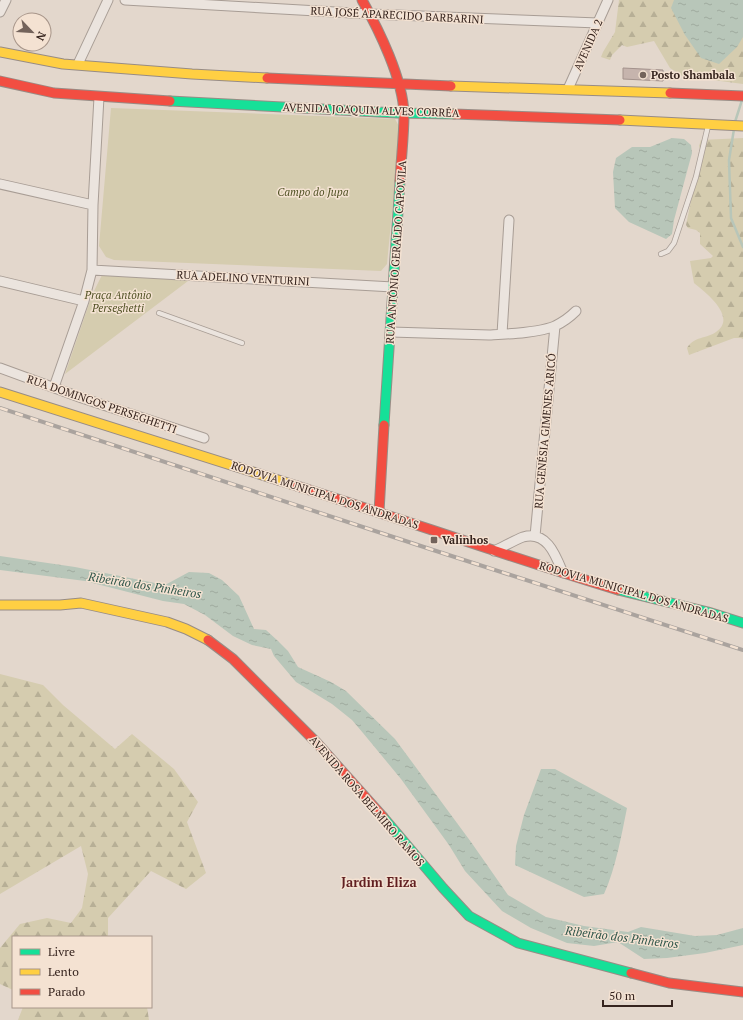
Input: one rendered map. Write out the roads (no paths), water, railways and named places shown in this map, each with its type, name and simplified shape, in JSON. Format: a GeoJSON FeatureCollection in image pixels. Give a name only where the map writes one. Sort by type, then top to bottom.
{"type":"FeatureCollection","features":[{"type":"Feature","properties":{"kind":"main road","name":"RUA ANTÔNIO GERALDO CAPOVILA"},"geometry":{"type":"LineString","coordinates":[[362,0],[384,45],[399,84],[404,113],[379,512]]}},
{"type":"Feature","properties":{"kind":"main road"},"geometry":{"type":"LineString","coordinates":[[0,52],[63,64],[192,74],[399,84],[743,96]]}},
{"type":"Feature","properties":{"kind":"main road","name":"AVENIDA JOAQUIM ALVES CORRÊA"},"geometry":{"type":"LineString","coordinates":[[0,81],[54,93],[99,97],[404,113],[488,114],[743,126]]}},
{"type":"Feature","properties":{"kind":"main road","name":"RODOVIA MUNICIPAL DOS ANDRADAS"},"geometry":{"type":"LineString","coordinates":[[0,392],[379,512],[563,573],[626,592],[708,612],[743,623]]}},
{"type":"Feature","properties":{"kind":"main road","name":"AVENIDA ROSA BELMIRO RAMOS"},"geometry":{"type":"LineString","coordinates":[[0,605],[60,605],[80,603],[127,612],[186,628],[212,642],[233,659],[310,736],[362,792],[443,888],[469,916],[518,943],[669,984],[743,992]]}},
{"type":"Feature","properties":{"kind":"street"},"geometry":{"type":"LineString","coordinates":[[0,12],[6,0]]}},
{"type":"Feature","properties":{"kind":"street"},"geometry":{"type":"LineString","coordinates":[[78,64],[108,0]]}},
{"type":"Feature","properties":{"kind":"street","name":"RUA JOSÉ APARECIDO BARBARINI"},"geometry":{"type":"LineString","coordinates":[[125,0],[370,14],[598,23]]}},
{"type":"Feature","properties":{"kind":"street","name":"AVENIDA 2"},"geometry":{"type":"LineString","coordinates":[[568,89],[608,0]]}},
{"type":"Feature","properties":{"kind":"street"},"geometry":{"type":"LineString","coordinates":[[54,387],[84,301],[92,270],[93,206],[99,97]]}},
{"type":"Feature","properties":{"kind":"street"},"geometry":{"type":"LineString","coordinates":[[0,184],[93,206]]}},
{"type":"Feature","properties":{"kind":"street"},"geometry":{"type":"LineString","coordinates":[[502,334],[509,220]]}},
{"type":"Feature","properties":{"kind":"street","name":"RUA ADELINO VENTURINI"},"geometry":{"type":"LineString","coordinates":[[92,270],[394,287]]}},
{"type":"Feature","properties":{"kind":"street"},"geometry":{"type":"LineString","coordinates":[[0,281],[84,301]]}},
{"type":"Feature","properties":{"kind":"street"},"geometry":{"type":"LineString","coordinates":[[391,332],[489,335],[538,330],[555,326],[569,318],[576,311]]}},
{"type":"Feature","properties":{"kind":"street","name":"RUA GENÉSIA GIMENES ARICÓ"},"geometry":{"type":"LineString","coordinates":[[535,536],[555,326]]}},
{"type":"Feature","properties":{"kind":"street","name":"RUA DOMINGOS PERSEGHETTI"},"geometry":{"type":"LineString","coordinates":[[0,368],[90,401],[204,438]]}},
{"type":"Feature","properties":{"kind":"street"},"geometry":{"type":"LineString","coordinates":[[494,551],[523,537],[535,536],[543,540],[549,546],[563,573]]}},
{"type":"Feature","properties":{"kind":"lane"},"geometry":{"type":"LineString","coordinates":[[661,254],[668,251],[674,243],[696,177],[708,124]]}},
{"type":"Feature","properties":{"kind":"lane"},"geometry":{"type":"LineString","coordinates":[[159,313],[242,343]]}},
{"type":"Feature","properties":{"kind":"water"},"geometry":{"type":"Polygon","coordinates":[[[674,0],[743,0],[743,37],[737,47],[719,64],[701,58],[685,35],[671,8],[674,0]]]}},
{"type":"Feature","properties":{"kind":"water"},"geometry":{"type":"Polygon","coordinates":[[[672,138],[684,139],[691,145],[692,153],[674,220],[672,234],[666,239],[629,222],[615,208],[613,172],[616,158],[632,147],[650,147],[672,138]]]}},
{"type":"Feature","properties":{"kind":"water","name":"Ribeirão dos Pinheiros"},"geometry":{"type":"Polygon","coordinates":[[[0,556],[75,567],[165,585],[189,572],[209,573],[222,580],[239,596],[254,629],[266,630],[288,651],[298,667],[331,682],[346,691],[395,739],[508,895],[546,917],[584,926],[628,932],[641,927],[695,936],[717,935],[743,928],[743,945],[705,953],[667,958],[644,959],[618,942],[594,946],[567,943],[531,928],[502,911],[465,871],[449,845],[401,779],[352,720],[332,704],[296,682],[274,656],[271,649],[252,645],[233,636],[205,615],[184,604],[163,601],[85,581],[0,570],[0,556]]]}},
{"type":"Feature","properties":{"kind":"water"},"geometry":{"type":"Polygon","coordinates":[[[541,769],[555,769],[627,808],[615,863],[604,894],[584,897],[515,865],[516,846],[524,815],[541,769]]]}},
{"type":"Feature","properties":{"kind":"waterway"},"geometry":{"type":"LineString","coordinates":[[735,122],[742,100]]}},
{"type":"Feature","properties":{"kind":"waterway"},"geometry":{"type":"LineString","coordinates":[[734,129],[729,160],[731,218],[743,247]]}},
{"type":"Feature","properties":{"kind":"railway"},"geometry":{"type":"LineString","coordinates":[[0,408],[743,650]]}},
{"type":"Feature","properties":{"kind":"place","name":"Posto Shambala"},"geometry":{"type":"Point","coordinates":[643,75]}},
{"type":"Feature","properties":{"kind":"place","name":"Valinhos"},"geometry":{"type":"Point","coordinates":[434,540]}},
{"type":"Feature","properties":{"kind":"district","name":"Jardim Eliza"},"geometry":{"type":"Point","coordinates":[379,882]}},
{"type":"Feature","properties":{"kind":"park label","name":"Campo do Jupa"},"geometry":{"type":"Point","coordinates":[313,192]}},
{"type":"Feature","properties":{"kind":"park label","name":"Praça Antônio Perseghetti"},"geometry":{"type":"Point","coordinates":[118,301]}}]}
